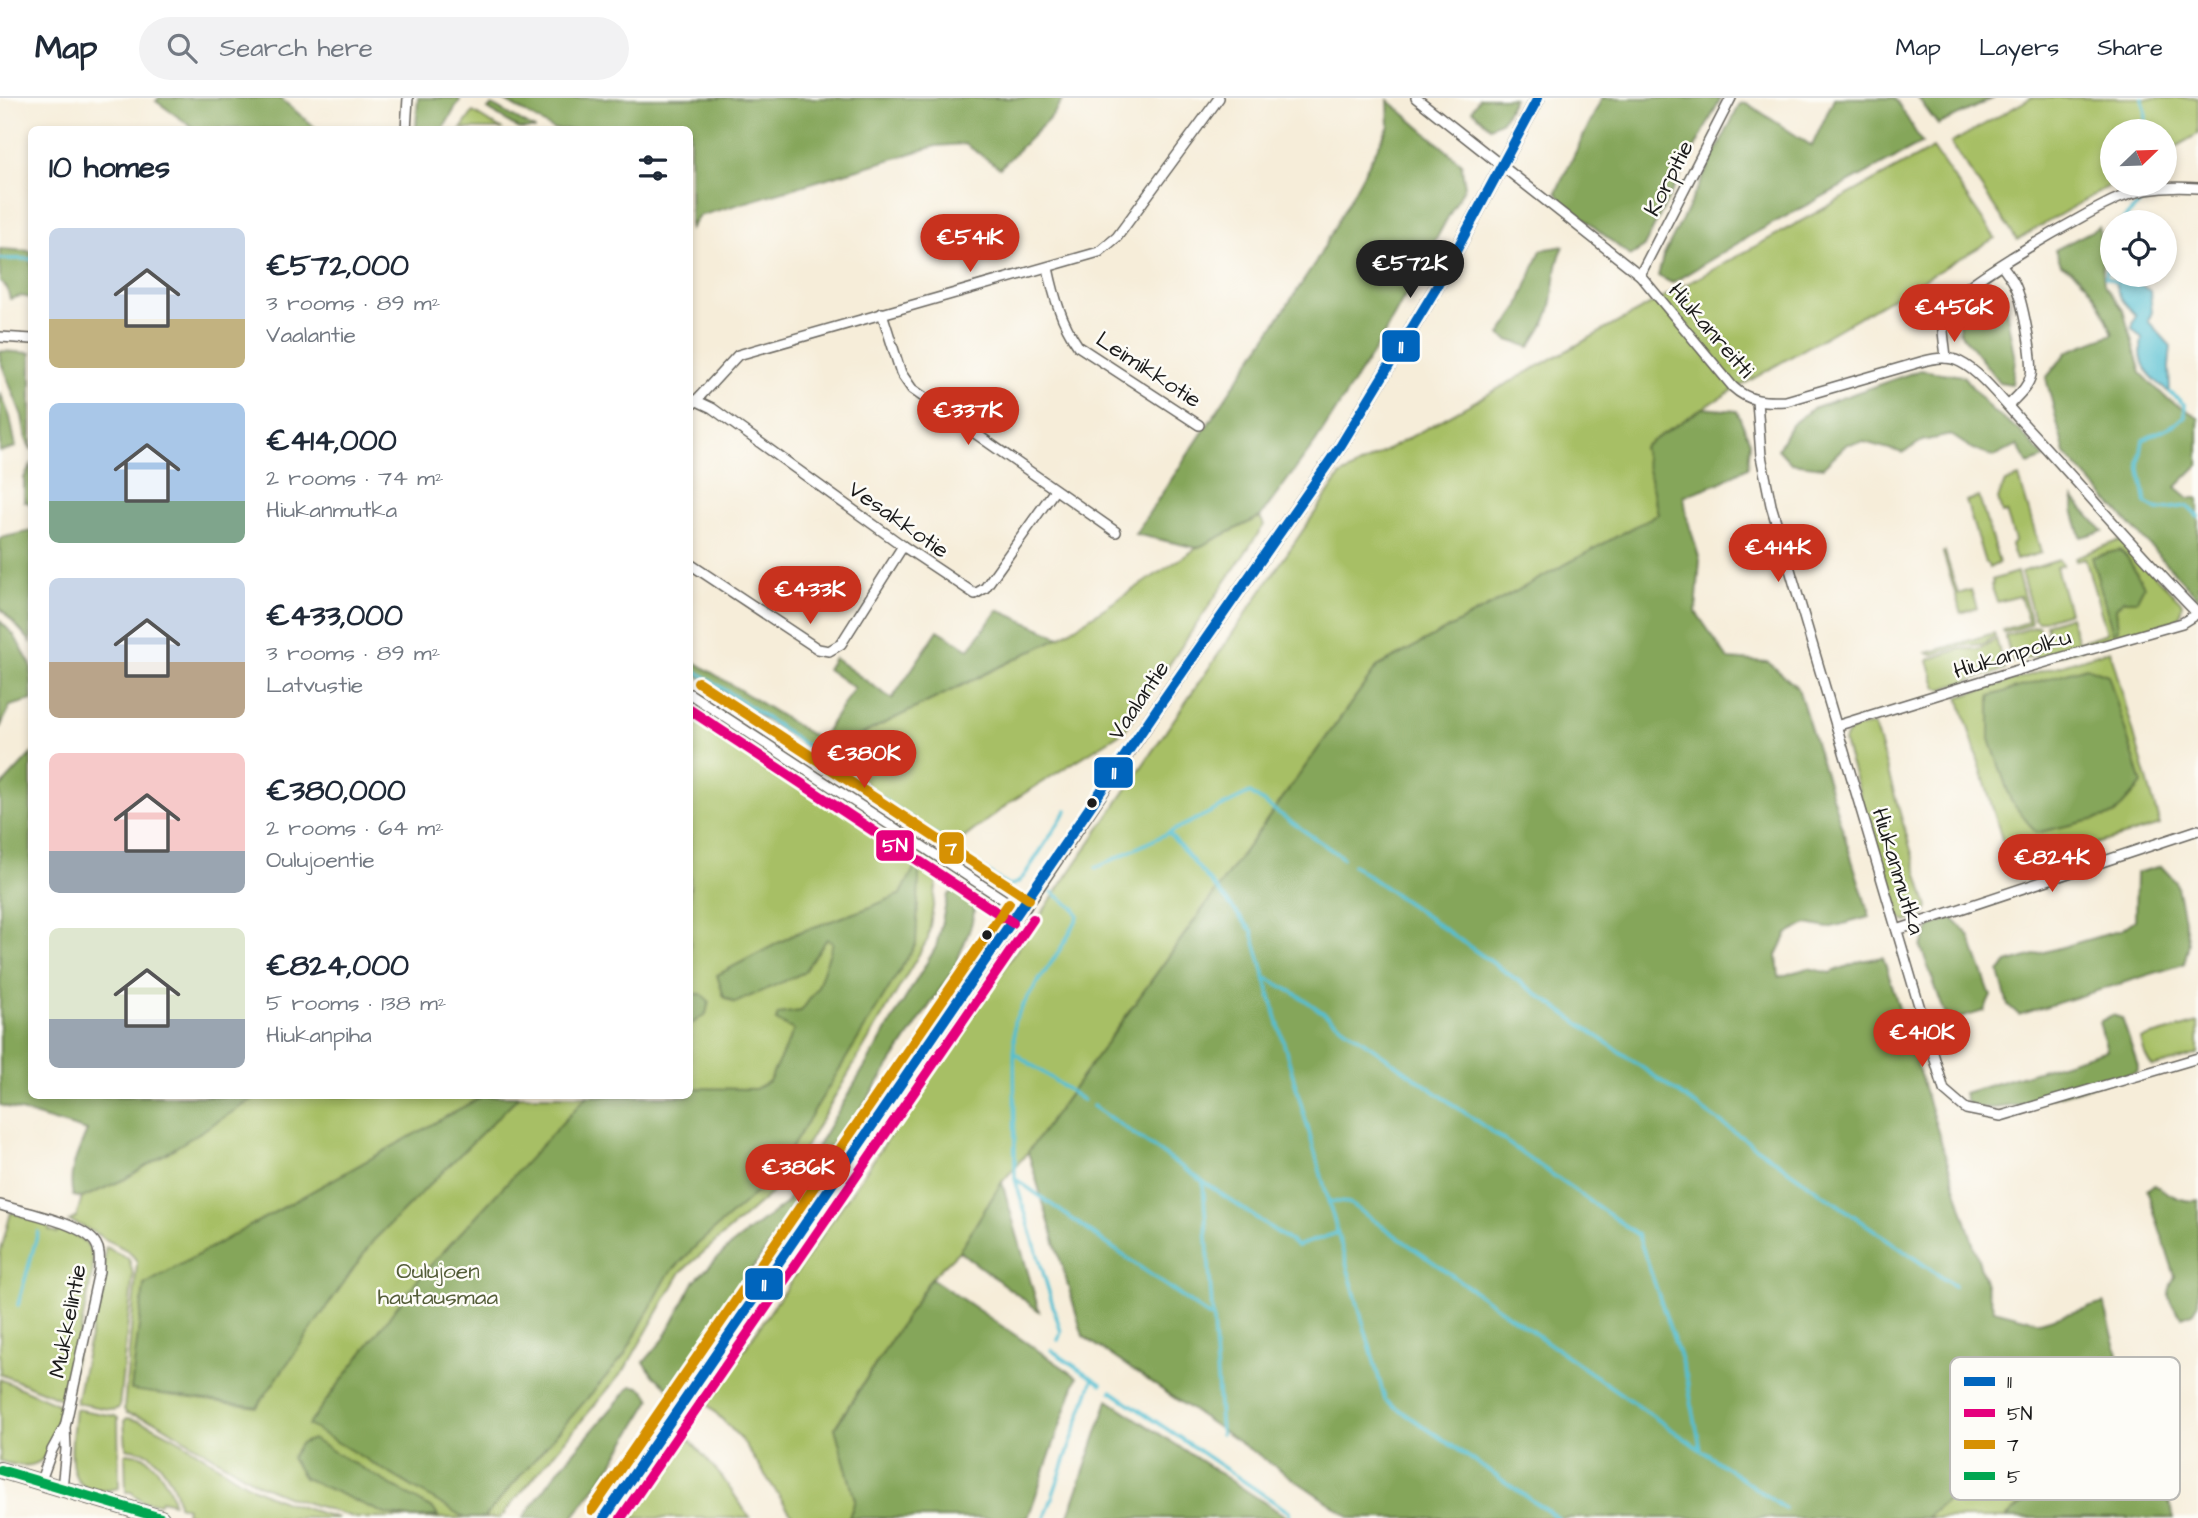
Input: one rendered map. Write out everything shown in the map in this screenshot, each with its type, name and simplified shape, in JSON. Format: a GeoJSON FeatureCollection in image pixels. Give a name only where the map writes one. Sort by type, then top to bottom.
{"type":"FeatureCollection","features":[{"type":"Feature","properties":{"kind":"main road"},"geometry":{"type":"LineString","coordinates":[[0,1471],[161,1518]]}},
{"type":"Feature","properties":{"kind":"street"},"geometry":{"type":"LineString","coordinates":[[406,126],[408,98]]}},
{"type":"Feature","properties":{"kind":"street"},"geometry":{"type":"LineString","coordinates":[[693,402],[738,355],[1099,253],[1118,237],[1219,98]]}},
{"type":"Feature","properties":{"kind":"street","name":"Hiukanreitti"},"geometry":{"type":"LineString","coordinates":[[1416,98],[1640,275],[1733,387],[1748,398],[1757,401],[1802,398],[1924,361],[1946,358]]}},
{"type":"Feature","properties":{"kind":"street","name":"Vaalantie"},"geometry":{"type":"LineString","coordinates":[[604,1518],[1159,706],[1341,445],[1435,290],[1538,98]]}},
{"type":"Feature","properties":{"kind":"street","name":"Korpitie"},"geometry":{"type":"LineString","coordinates":[[1640,275],[1731,98]]}},
{"type":"Feature","properties":{"kind":"street"},"geometry":{"type":"LineString","coordinates":[[2198,188],[2155,187],[2120,198],[2045,237],[1950,301],[1944,311],[1943,323],[1946,358],[1959,361],[1971,369],[2198,613]]}},
{"type":"Feature","properties":{"kind":"street"},"geometry":{"type":"LineString","coordinates":[[2002,265],[2020,297],[2031,361],[2031,375],[2026,387],[2008,407]]}},
{"type":"Feature","properties":{"kind":"street","name":"Leimikkotie"},"geometry":{"type":"LineString","coordinates":[[1048,268],[1059,311],[1067,330],[1078,345],[1199,425]]}},
{"type":"Feature","properties":{"kind":"street"},"geometry":{"type":"LineString","coordinates":[[882,313],[901,373],[912,389],[1116,532]]}},
{"type":"Feature","properties":{"kind":"street"},"geometry":{"type":"LineString","coordinates":[[0,337],[28,339]]}},
{"type":"Feature","properties":{"kind":"street","name":"Hiukanmutka"},"geometry":{"type":"LineString","coordinates":[[1757,401],[1761,456],[1770,505],[1944,1090],[1966,1109],[2001,1116],[2198,1058]]}},
{"type":"Feature","properties":{"kind":"street","name":"Vesakkotie"},"geometry":{"type":"LineString","coordinates":[[693,403],[712,408],[902,546],[975,594],[985,588],[1055,491]]}},
{"type":"Feature","properties":{"kind":"street"},"geometry":{"type":"LineString","coordinates":[[693,566],[818,649],[829,651],[841,644],[902,546]]}},
{"type":"Feature","properties":{"kind":"street","name":"Hiukanpolku"},"geometry":{"type":"LineString","coordinates":[[1836,726],[2182,623],[2198,613]]}},
{"type":"Feature","properties":{"kind":"street"},"geometry":{"type":"LineString","coordinates":[[693,696],[1021,911]]}},
{"type":"Feature","properties":{"kind":"street"},"geometry":{"type":"LineString","coordinates":[[1897,930],[2198,830]]}},
{"type":"Feature","properties":{"kind":"street","name":"Mukkelintie"},"geometry":{"type":"LineString","coordinates":[[0,1205],[79,1230],[92,1239],[99,1252],[99,1271],[65,1427],[62,1489]]}},
{"type":"Feature","properties":{"kind":"street","name":"Mukkelintie"},"geometry":{"type":"LineString","coordinates":[[40,1483],[52,1450],[65,1427]]}},
{"type":"Feature","properties":{"kind":"green space"},"geometry":{"type":"Polygon","coordinates":[[[159,98],[280,98],[313,126],[191,126],[156,101],[159,98]]]}},
{"type":"Feature","properties":{"kind":"green space"},"geometry":{"type":"Polygon","coordinates":[[[418,98],[460,100],[445,126],[416,126],[418,98]]]}},
{"type":"Feature","properties":{"kind":"green space"},"geometry":{"type":"Polygon","coordinates":[[[500,98],[1064,98],[1052,116],[1000,168],[965,144],[936,146],[699,216],[693,225],[693,126],[548,126],[500,98]]]}},
{"type":"Feature","properties":{"kind":"green space"},"geometry":{"type":"Polygon","coordinates":[[[1479,98],[1514,98],[1502,121],[1490,127],[1472,110],[1479,98]]]}},
{"type":"Feature","properties":{"kind":"green space"},"geometry":{"type":"Polygon","coordinates":[[[1602,98],[1721,98],[1643,248],[1630,256],[1562,201],[1556,192],[1602,98]]]}},
{"type":"Feature","properties":{"kind":"green space"},"geometry":{"type":"Polygon","coordinates":[[[1834,98],[1895,98],[1922,143],[1753,234],[1672,283],[1658,276],[1663,257],[1740,104],[1747,103],[1812,146],[1834,98]]]}},
{"type":"Feature","properties":{"kind":"green space"},"geometry":{"type":"Polygon","coordinates":[[[1918,98],[1994,98],[1938,125],[1918,98]]]}},
{"type":"Feature","properties":{"kind":"green space"},"geometry":{"type":"Polygon","coordinates":[[[2031,98],[2198,98],[2198,134],[2177,146],[2177,119],[2100,119],[2100,191],[2017,240],[1951,143],[2031,98]]]}},
{"type":"Feature","properties":{"kind":"green space"},"geometry":{"type":"Polygon","coordinates":[[[1388,100],[1461,163],[1465,186],[1381,340],[1315,443],[1260,517],[1197,548],[1135,534],[1316,262],[1389,126],[1388,100]]]}},
{"type":"Feature","properties":{"kind":"green space"},"geometry":{"type":"Polygon","coordinates":[[[492,105],[530,126],[514,126],[488,109],[492,105]]]}},
{"type":"Feature","properties":{"kind":"green space"},"geometry":{"type":"Polygon","coordinates":[[[473,112],[496,126],[463,126],[473,112]]]}},
{"type":"Feature","properties":{"kind":"green space"},"geometry":{"type":"Polygon","coordinates":[[[1933,148],[1995,238],[1703,408],[1643,447],[1659,514],[1377,667],[1028,1152],[1002,1182],[959,1251],[931,1278],[835,1427],[855,1500],[849,1518],[794,1518],[741,1439],[707,1404],[1340,476],[1933,148]]]}},
{"type":"Feature","properties":{"kind":"green space"},"geometry":{"type":"Polygon","coordinates":[[[2099,227],[2100,287],[2106,287],[2123,310],[2141,373],[2165,397],[2198,417],[2198,465],[2176,487],[2189,498],[2198,498],[2198,598],[2065,454],[2046,378],[2068,351],[2113,334],[2094,293],[2080,277],[2061,264],[2055,250],[2099,227]]]}},
{"type":"Feature","properties":{"kind":"green space"},"geometry":{"type":"Polygon","coordinates":[[[1564,246],[1557,268],[1550,312],[1530,347],[1500,335],[1518,308],[1541,250],[1564,246]]]}},
{"type":"Feature","properties":{"kind":"green space"},"geometry":{"type":"Polygon","coordinates":[[[0,249],[28,251],[28,297],[10,299],[7,288],[0,281],[0,249]]]}},
{"type":"Feature","properties":{"kind":"green space"},"geometry":{"type":"Polygon","coordinates":[[[1986,287],[2003,293],[2015,360],[2012,384],[1999,382],[1960,332],[1957,311],[1970,297],[1986,287]]]}},
{"type":"Feature","properties":{"kind":"green space"},"geometry":{"type":"Polygon","coordinates":[[[0,351],[28,353],[28,443],[22,416],[0,360],[0,351]]]}},
{"type":"Feature","properties":{"kind":"green space"},"geometry":{"type":"Polygon","coordinates":[[[1920,370],[1963,376],[1992,411],[2019,430],[2045,458],[2028,464],[2017,445],[1994,457],[1971,448],[1951,435],[1922,441],[1903,453],[1864,442],[1847,444],[1823,467],[1791,463],[1778,449],[1791,425],[1813,408],[1920,370]]]}},
{"type":"Feature","properties":{"kind":"green space"},"geometry":{"type":"Polygon","coordinates":[[[0,392],[10,417],[16,447],[0,452],[0,392]]]}},
{"type":"Feature","properties":{"kind":"green space"},"geometry":{"type":"Polygon","coordinates":[[[1703,408],[1737,411],[1750,442],[1748,467],[1719,483],[1684,496],[1687,517],[1700,560],[1696,612],[1728,659],[1768,662],[1798,688],[1870,917],[1828,928],[1807,924],[1787,934],[1777,955],[1779,977],[1808,968],[1830,973],[1861,961],[1883,957],[1994,1310],[2040,1322],[2104,1303],[2118,1355],[1950,1357],[1950,1498],[1926,1518],[1351,1518],[1083,1336],[1028,1152],[1377,667],[1658,514],[1643,447],[1703,408]]]}},
{"type":"Feature","properties":{"kind":"green space"},"geometry":{"type":"Polygon","coordinates":[[[28,471],[28,502],[24,501],[24,478],[28,471]]]}},
{"type":"Feature","properties":{"kind":"green space"},"geometry":{"type":"Polygon","coordinates":[[[2019,477],[2041,553],[2016,560],[2011,545],[2015,541],[2006,512],[2002,513],[1998,499],[2005,482],[2019,477]]]}},
{"type":"Feature","properties":{"kind":"green space"},"geometry":{"type":"Polygon","coordinates":[[[1979,497],[1999,563],[1989,568],[1985,563],[1966,501],[1979,497]]]}},
{"type":"Feature","properties":{"kind":"green space"},"geometry":{"type":"Polygon","coordinates":[[[2073,498],[2103,531],[2081,537],[2073,510],[2073,498]]]}},
{"type":"Feature","properties":{"kind":"green space"},"geometry":{"type":"Polygon","coordinates":[[[1260,517],[1264,525],[1124,731],[1012,801],[951,848],[820,755],[1060,637],[1197,548],[1260,517]]]}},
{"type":"Feature","properties":{"kind":"green space"},"geometry":{"type":"Polygon","coordinates":[[[28,532],[28,639],[0,608],[0,538],[28,532]]]}},
{"type":"Feature","properties":{"kind":"green space"},"geometry":{"type":"Polygon","coordinates":[[[2118,541],[2182,603],[2180,616],[2175,620],[2040,661],[2035,656],[2013,662],[2005,636],[2038,626],[2041,635],[2048,633],[2046,624],[2070,616],[2078,642],[2107,633],[2085,558],[2076,560],[2075,557],[2118,541]]]}},
{"type":"Feature","properties":{"kind":"green space"},"geometry":{"type":"Polygon","coordinates":[[[2120,550],[2144,586],[2137,600],[2123,600],[2116,608],[2118,630],[2113,633],[2092,557],[2120,550]]]}},
{"type":"Feature","properties":{"kind":"green space"},"geometry":{"type":"Polygon","coordinates":[[[1945,552],[1958,594],[1971,590],[1977,608],[1961,613],[1943,553],[1945,552]]]}},
{"type":"Feature","properties":{"kind":"green space"},"geometry":{"type":"Polygon","coordinates":[[[2059,560],[2063,565],[2056,567],[2069,612],[2038,622],[2034,619],[2021,572],[2059,560]]]}},
{"type":"Feature","properties":{"kind":"green space"},"geometry":{"type":"Polygon","coordinates":[[[2017,572],[2031,622],[2030,625],[2004,633],[2003,630],[2028,622],[2020,596],[1997,602],[1992,580],[2017,572]]]}},
{"type":"Feature","properties":{"kind":"green space"},"geometry":{"type":"Polygon","coordinates":[[[998,610],[1060,637],[820,755],[693,673],[693,661],[820,740],[854,688],[827,669],[834,658],[892,699],[938,630],[969,649],[998,610]]]}},
{"type":"Feature","properties":{"kind":"green space"},"geometry":{"type":"Polygon","coordinates":[[[0,621],[14,635],[28,660],[28,701],[10,706],[0,728],[0,621]]]}},
{"type":"Feature","properties":{"kind":"green space"},"geometry":{"type":"Polygon","coordinates":[[[1994,633],[1995,636],[1983,644],[1962,646],[1932,655],[1927,653],[1994,633]]]}},
{"type":"Feature","properties":{"kind":"green space"},"geometry":{"type":"Polygon","coordinates":[[[1996,639],[2005,670],[1942,689],[1937,688],[1928,661],[1930,659],[1961,649],[1979,649],[1996,639]]]}},
{"type":"Feature","properties":{"kind":"green space"},"geometry":{"type":"Polygon","coordinates":[[[2110,650],[2160,825],[2011,869],[1959,697],[2110,650]]]}},
{"type":"Feature","properties":{"kind":"green space"},"geometry":{"type":"Polygon","coordinates":[[[2086,667],[2108,675],[2142,784],[2114,815],[2036,833],[2011,801],[1990,739],[1990,696],[2086,667]]]}},
{"type":"Feature","properties":{"kind":"green space","name":"Oulujoen hautausmaa"},"geometry":{"type":"Polygon","coordinates":[[[693,710],[876,829],[882,827],[942,865],[937,880],[928,939],[788,1176],[681,1272],[625,1369],[500,1518],[356,1518],[291,1498],[260,1485],[157,1422],[126,1413],[124,1409],[137,1262],[125,1250],[69,1221],[76,1217],[82,1198],[125,1179],[64,1099],[693,1099],[693,710]]]}},
{"type":"Feature","properties":{"kind":"green space"},"geometry":{"type":"Polygon","coordinates":[[[1874,725],[1928,908],[1924,916],[1906,922],[1897,917],[1844,742],[1851,731],[1874,725]]]}},
{"type":"Feature","properties":{"kind":"green space"},"geometry":{"type":"Polygon","coordinates":[[[28,757],[28,1099],[253,1099],[125,1179],[82,1198],[73,1196],[71,1179],[74,1163],[87,1131],[0,1105],[0,788],[28,757]]]}},
{"type":"Feature","properties":{"kind":"green space"},"geometry":{"type":"Polygon","coordinates":[[[920,857],[916,944],[773,1178],[698,1244],[668,1275],[624,1356],[484,1518],[465,1518],[308,1425],[418,1279],[584,1099],[693,1099],[693,1088],[755,1089],[769,1081],[794,1030],[776,1021],[778,1014],[801,1011],[817,989],[833,943],[827,939],[803,973],[735,1003],[724,997],[717,975],[797,933],[901,894],[920,857]]]}},
{"type":"Feature","properties":{"kind":"green space"},"geometry":{"type":"Polygon","coordinates":[[[2161,866],[2176,882],[2189,943],[2184,964],[2019,1015],[2008,1005],[1999,972],[2007,963],[2121,930],[2135,920],[2136,873],[2161,866]]]}},
{"type":"Feature","properties":{"kind":"green space"},"geometry":{"type":"Polygon","coordinates":[[[957,890],[974,899],[974,908],[971,925],[955,967],[816,1176],[805,1167],[936,947],[948,895],[957,890]]]}},
{"type":"Feature","properties":{"kind":"green space"},"geometry":{"type":"Polygon","coordinates":[[[1952,918],[1969,935],[1991,996],[1984,1011],[1960,1018],[1945,1014],[1921,947],[1931,926],[1952,918]]]}},
{"type":"Feature","properties":{"kind":"green space"},"geometry":{"type":"Polygon","coordinates":[[[693,994],[701,994],[709,1001],[706,1014],[693,1023],[693,994]]]}},
{"type":"Feature","properties":{"kind":"green space"},"geometry":{"type":"Polygon","coordinates":[[[2112,1015],[2122,1018],[2138,1066],[2136,1072],[2023,1104],[1980,1107],[1966,1101],[1964,1093],[2107,1050],[2099,1022],[2112,1015]]]}},
{"type":"Feature","properties":{"kind":"green space"},"geometry":{"type":"Polygon","coordinates":[[[2198,1023],[2198,1054],[2153,1067],[2146,1058],[2141,1039],[2198,1023]]]}},
{"type":"Feature","properties":{"kind":"green space"},"geometry":{"type":"Polygon","coordinates":[[[478,1099],[516,1099],[373,1241],[257,1407],[131,1390],[144,1285],[478,1099]]]}},
{"type":"Feature","properties":{"kind":"green space"},"geometry":{"type":"Polygon","coordinates":[[[1002,1182],[1039,1311],[959,1251],[1002,1182]]]}},
{"type":"Feature","properties":{"kind":"green space"},"geometry":{"type":"Polygon","coordinates":[[[797,1184],[807,1190],[670,1389],[654,1376],[644,1362],[664,1339],[695,1280],[730,1246],[786,1203],[797,1184]]]}},
{"type":"Feature","properties":{"kind":"green space"},"geometry":{"type":"Polygon","coordinates":[[[2155,1185],[2181,1199],[2198,1200],[2198,1304],[2193,1313],[2182,1317],[2169,1298],[2175,1276],[2147,1190],[2155,1185]]]}},
{"type":"Feature","properties":{"kind":"green space"},"geometry":{"type":"Polygon","coordinates":[[[11,1212],[48,1224],[49,1230],[57,1233],[59,1229],[74,1235],[85,1242],[91,1253],[93,1270],[66,1401],[0,1374],[0,1254],[11,1212]]]}},
{"type":"Feature","properties":{"kind":"green space"},"geometry":{"type":"Polygon","coordinates":[[[106,1247],[129,1259],[133,1274],[119,1408],[113,1410],[76,1403],[104,1271],[106,1247]]]}},
{"type":"Feature","properties":{"kind":"green space"},"geometry":{"type":"Polygon","coordinates":[[[931,1278],[1077,1377],[1028,1518],[849,1518],[855,1500],[835,1428],[931,1278]]]}},
{"type":"Feature","properties":{"kind":"green space"},"geometry":{"type":"Polygon","coordinates":[[[0,1379],[64,1407],[51,1446],[39,1462],[17,1465],[0,1461],[0,1379]]]}},
{"type":"Feature","properties":{"kind":"green space"},"geometry":{"type":"Polygon","coordinates":[[[631,1386],[643,1389],[651,1400],[612,1464],[573,1518],[523,1518],[560,1468],[631,1386]]]}},
{"type":"Feature","properties":{"kind":"green space"},"geometry":{"type":"Polygon","coordinates":[[[1108,1400],[1288,1518],[1068,1518],[1108,1400]]]}},
{"type":"Feature","properties":{"kind":"green space"},"geometry":{"type":"Polygon","coordinates":[[[75,1409],[118,1418],[119,1488],[99,1490],[86,1487],[77,1480],[72,1455],[75,1409]]]}},
{"type":"Feature","properties":{"kind":"green space"},"geometry":{"type":"Polygon","coordinates":[[[127,1418],[161,1430],[266,1494],[338,1518],[199,1518],[186,1513],[187,1508],[178,1505],[172,1484],[154,1458],[126,1448],[124,1421],[127,1418]]]}},
{"type":"Feature","properties":{"kind":"green space"},"geometry":{"type":"Polygon","coordinates":[[[683,1432],[722,1477],[750,1518],[624,1518],[683,1432]]]}},
{"type":"Feature","properties":{"kind":"green space"},"geometry":{"type":"Polygon","coordinates":[[[312,1439],[434,1510],[438,1516],[410,1518],[385,1514],[304,1478],[291,1458],[300,1444],[312,1439]]]}},
{"type":"Feature","properties":{"kind":"green space"},"geometry":{"type":"Polygon","coordinates":[[[126,1453],[143,1456],[153,1464],[166,1483],[173,1503],[161,1500],[159,1504],[142,1501],[131,1492],[126,1492],[126,1453]]]}},
{"type":"Feature","properties":{"kind":"green space"},"geometry":{"type":"Polygon","coordinates":[[[1950,1498],[1950,1500],[2026,1500],[2006,1518],[1926,1518],[1950,1498]]]}},
{"type":"Feature","properties":{"kind":"green space"},"geometry":{"type":"Polygon","coordinates":[[[2026,1500],[2168,1500],[2174,1518],[2006,1518],[2026,1500]]]}},
{"type":"Feature","properties":{"kind":"water"},"geometry":{"type":"Polygon","coordinates":[[[2117,287],[2144,287],[2150,291],[2152,312],[2148,321],[2171,346],[2170,393],[2146,370],[2141,356],[2142,338],[2132,328],[2136,315],[2125,304],[2117,287]]]}},
{"type":"Feature","properties":{"kind":"waterway"},"geometry":{"type":"LineString","coordinates":[[2142,98],[2146,119]]}},
{"type":"Feature","properties":{"kind":"waterway"},"geometry":{"type":"LineString","coordinates":[[2133,210],[2144,199]]}},
{"type":"Feature","properties":{"kind":"waterway"},"geometry":{"type":"LineString","coordinates":[[0,259],[28,259]]}},
{"type":"Feature","properties":{"kind":"waterway"},"geometry":{"type":"LineString","coordinates":[[2170,392],[2185,405],[2185,416],[2177,423],[2143,440],[2139,464],[2146,503],[2158,510],[2187,506],[2198,517]]}},
{"type":"Feature","properties":{"kind":"waterway"},"geometry":{"type":"LineString","coordinates":[[693,669],[951,846]]}},
{"type":"Feature","properties":{"kind":"waterway"},"geometry":{"type":"LineString","coordinates":[[1096,868],[1250,793],[1343,858]]}},
{"type":"Feature","properties":{"kind":"waterway"},"geometry":{"type":"LineString","coordinates":[[964,856],[1008,886],[1017,883],[1067,810]]}},
{"type":"Feature","properties":{"kind":"waterway"},"geometry":{"type":"LineString","coordinates":[[1169,833],[1252,931],[1385,1400],[1558,1518]]}},
{"type":"Feature","properties":{"kind":"waterway"},"geometry":{"type":"LineString","coordinates":[[1353,865],[1954,1286]]}},
{"type":"Feature","properties":{"kind":"waterway"},"geometry":{"type":"LineString","coordinates":[[1052,892],[1075,909],[1078,916],[1014,1022],[1015,1179],[1061,1332],[1058,1340]]}},
{"type":"Feature","properties":{"kind":"waterway"},"geometry":{"type":"LineString","coordinates":[[1266,978],[1298,995],[1638,1235],[1686,1375],[1701,1450]]}},
{"type":"Feature","properties":{"kind":"waterway"},"geometry":{"type":"LineString","coordinates":[[1016,1054],[1083,1100]]}},
{"type":"Feature","properties":{"kind":"waterway"},"geometry":{"type":"LineString","coordinates":[[1093,1106],[1297,1246],[1337,1233]]}},
{"type":"Feature","properties":{"kind":"waterway"},"geometry":{"type":"LineString","coordinates":[[1017,1180],[1213,1319]]}},
{"type":"Feature","properties":{"kind":"waterway"},"geometry":{"type":"LineString","coordinates":[[1203,1182],[1221,1434]]}},
{"type":"Feature","properties":{"kind":"waterway"},"geometry":{"type":"LineString","coordinates":[[1328,1201],[1349,1203],[1785,1509]]}},
{"type":"Feature","properties":{"kind":"waterway"},"geometry":{"type":"LineString","coordinates":[[18,1305],[38,1232]]}},
{"type":"Feature","properties":{"kind":"waterway"},"geometry":{"type":"LineString","coordinates":[[1051,1350],[1101,1384]]}},
{"type":"Feature","properties":{"kind":"waterway"},"geometry":{"type":"LineString","coordinates":[[1045,1518],[1093,1379]]}},
{"type":"Feature","properties":{"kind":"waterway"},"geometry":{"type":"LineString","coordinates":[[1111,1391],[1289,1512],[1290,1518]]}},
{"type":"Feature","properties":{"kind":"transit line","name":"11"},"geometry":{"type":"LineString","coordinates":[[604,1518],[1159,706],[1341,445],[1435,290],[1538,98]]}},
{"type":"Feature","properties":{"kind":"transit line","name":"7"},"geometry":{"type":"LineString","coordinates":[[698,682],[1029,899]]}},
{"type":"Feature","properties":{"kind":"transit line","name":"5N"},"geometry":{"type":"LineString","coordinates":[[693,712],[1013,923]]}},
{"type":"Feature","properties":{"kind":"transit line","name":"7"},"geometry":{"type":"LineString","coordinates":[[592,1510],[1009,903]]}},
{"type":"Feature","properties":{"kind":"transit line","name":"5N"},"geometry":{"type":"LineString","coordinates":[[621,1518],[1033,919]]}},
{"type":"Feature","properties":{"kind":"transit line","name":"5"},"geometry":{"type":"LineString","coordinates":[[0,1470],[161,1518]]}}]}
